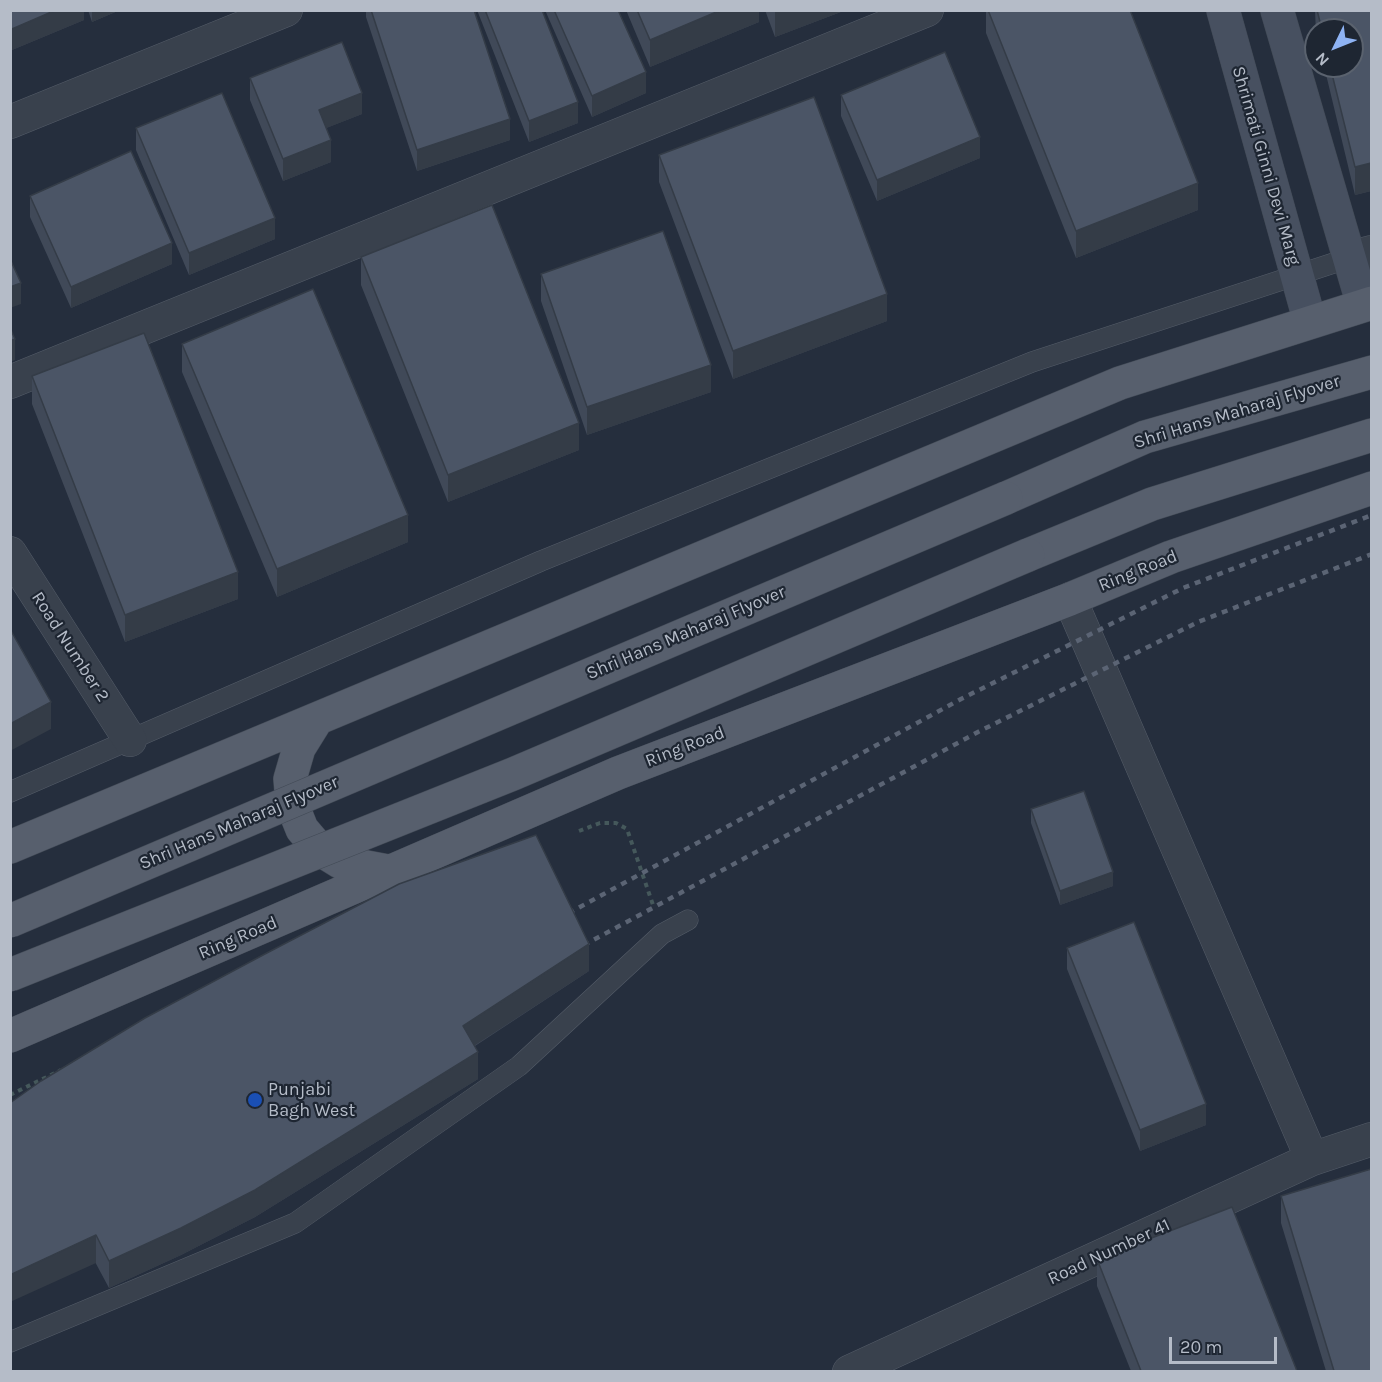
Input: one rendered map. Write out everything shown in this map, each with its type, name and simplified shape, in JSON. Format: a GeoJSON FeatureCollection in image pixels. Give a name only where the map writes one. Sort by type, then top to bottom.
{"type":"FeatureCollection","features":[{"type":"Feature","properties":{"kind":"main road"},"geometry":{"type":"LineString","coordinates":[[10,847],[1120,383],[1367,304]]}},
{"type":"Feature","properties":{"kind":"main road","name":"Shri Hans Maharaj Flyover"},"geometry":{"type":"LineString","coordinates":[[10,921],[1145,437],[1371,372]]}},
{"type":"Feature","properties":{"kind":"main road"},"geometry":{"type":"LineString","coordinates":[[10,975],[513,774],[1152,504],[1371,435]]}},
{"type":"Feature","properties":{"kind":"main road","name":"Ring Road"},"geometry":{"type":"LineString","coordinates":[[10,1036],[618,773],[1071,599],[1171,557],[1371,488]]}},
{"type":"Feature","properties":{"kind":"main road"},"geometry":{"type":"LineString","coordinates":[[317,719],[299,748],[290,779],[292,804],[302,829],[319,849],[339,862],[393,872]]}},
{"type":"Feature","properties":{"kind":"street"},"geometry":{"type":"LineString","coordinates":[[10,122],[286,10]]}},
{"type":"Feature","properties":{"kind":"street"},"geometry":{"type":"LineString","coordinates":[[10,382],[927,10]]}},
{"type":"Feature","properties":{"kind":"street","name":"Shrimati Ginni Devi Marg"},"geometry":{"type":"LineString","coordinates":[[1223,10],[1310,322]]}},
{"type":"Feature","properties":{"kind":"street"},"geometry":{"type":"LineString","coordinates":[[1277,10],[1360,255],[1367,304]]}},
{"type":"Feature","properties":{"kind":"street","name":"Road Number 2"},"geometry":{"type":"LineString","coordinates":[[10,553],[130,740]]}},
{"type":"Feature","properties":{"kind":"street"},"geometry":{"type":"LineString","coordinates":[[1071,599],[1312,1159]]}},
{"type":"Feature","properties":{"kind":"street","name":"Road Number 41"},"geometry":{"type":"LineString","coordinates":[[849,1371],[1312,1159],[1371,1139]]}},
{"type":"Feature","properties":{"kind":"lane"},"geometry":{"type":"LineString","coordinates":[[10,792],[541,561],[1010,370],[1360,255]]}},
{"type":"Feature","properties":{"kind":"lane"},"geometry":{"type":"LineString","coordinates":[[10,1342],[295,1223],[519,1066],[662,934],[688,920]]}},
{"type":"Feature","properties":{"kind":"path"},"geometry":{"type":"LineString","coordinates":[[578,832],[600,823],[616,824],[627,829],[662,934]]}},
{"type":"Feature","properties":{"kind":"path"},"geometry":{"type":"LineString","coordinates":[[10,1095],[72,1064]]}},
{"type":"Feature","properties":{"kind":"building"},"geometry":{"type":"Polygon","coordinates":[[[10,10],[56,10],[12,29],[10,10]]]}},
{"type":"Feature","properties":{"kind":"building"},"geometry":{"type":"Polygon","coordinates":[[[371,10],[474,10],[510,119],[417,150],[371,10]]]}},
{"type":"Feature","properties":{"kind":"building"},"geometry":{"type":"Polygon","coordinates":[[[485,10],[542,10],[578,102],[529,121],[485,10]]]}},
{"type":"Feature","properties":{"kind":"building"},"geometry":{"type":"Polygon","coordinates":[[[554,10],[618,10],[646,72],[592,96],[554,10]]]}},
{"type":"Feature","properties":{"kind":"building"},"geometry":{"type":"Polygon","coordinates":[[[637,10],[721,10],[650,40],[637,10]]]}},
{"type":"Feature","properties":{"kind":"building"},"geometry":{"type":"Polygon","coordinates":[[[988,10],[1130,10],[1198,183],[1076,231],[988,10]]]}},
{"type":"Feature","properties":{"kind":"building"},"geometry":{"type":"Polygon","coordinates":[[[1317,10],[1371,10],[1371,163],[1355,167],[1333,78],[1364,78],[1364,18],[1319,18],[1317,10]]]}},
{"type":"Feature","properties":{"kind":"building"},"geometry":{"type":"Polygon","coordinates":[[[342,42],[362,93],[319,110],[331,140],[283,159],[250,78],[342,42]]]}},
{"type":"Feature","properties":{"kind":"building"},"geometry":{"type":"Polygon","coordinates":[[[945,52],[980,137],[877,180],[841,95],[945,52]]]}},
{"type":"Feature","properties":{"kind":"building"},"geometry":{"type":"Polygon","coordinates":[[[222,93],[275,218],[189,253],[136,128],[222,93]]]}},
{"type":"Feature","properties":{"kind":"building"},"geometry":{"type":"Polygon","coordinates":[[[814,97],[887,294],[733,351],[659,155],[814,97]]]}},
{"type":"Feature","properties":{"kind":"building"},"geometry":{"type":"Polygon","coordinates":[[[131,151],[172,243],[71,287],[30,196],[131,151]]]}},
{"type":"Feature","properties":{"kind":"building"},"geometry":{"type":"Polygon","coordinates":[[[492,205],[579,423],[448,475],[361,257],[492,205]]]}},
{"type":"Feature","properties":{"kind":"building"},"geometry":{"type":"Polygon","coordinates":[[[663,231],[711,365],[587,407],[541,274],[663,231]]]}},
{"type":"Feature","properties":{"kind":"building"},"geometry":{"type":"Polygon","coordinates":[[[10,259],[21,283],[10,287],[10,259]]]}},
{"type":"Feature","properties":{"kind":"building"},"geometry":{"type":"Polygon","coordinates":[[[313,289],[408,515],[277,569],[182,344],[313,289]]]}},
{"type":"Feature","properties":{"kind":"building"},"geometry":{"type":"Polygon","coordinates":[[[10,328],[15,339],[10,341],[10,328]]]}},
{"type":"Feature","properties":{"kind":"building"},"geometry":{"type":"Polygon","coordinates":[[[144,333],[238,572],[125,615],[32,376],[144,333]]]}},
{"type":"Feature","properties":{"kind":"building"},"geometry":{"type":"Polygon","coordinates":[[[10,629],[51,702],[10,724],[10,629]]]}},
{"type":"Feature","properties":{"kind":"building"},"geometry":{"type":"Polygon","coordinates":[[[1084,791],[1113,872],[1060,891],[1031,809],[1084,791]]]}},
{"type":"Feature","properties":{"kind":"building"},"geometry":{"type":"Polygon","coordinates":[[[536,835],[589,944],[463,1026],[478,1052],[255,1190],[181,1228],[109,1261],[96,1235],[10,1275],[10,1103],[41,1081],[145,1018],[399,884],[536,835]]]}},
{"type":"Feature","properties":{"kind":"building"},"geometry":{"type":"Polygon","coordinates":[[[1134,922],[1206,1104],[1140,1130],[1067,948],[1134,922]]]}},
{"type":"Feature","properties":{"kind":"building"},"geometry":{"type":"Polygon","coordinates":[[[1371,1169],[1371,1371],[1334,1371],[1281,1196],[1371,1169]]]}},
{"type":"Feature","properties":{"kind":"building"},"geometry":{"type":"Polygon","coordinates":[[[1232,1207],[1297,1371],[1141,1371],[1097,1259],[1232,1207]]]}},
{"type":"Feature","properties":{"kind":"railway"},"geometry":{"type":"LineString","coordinates":[[558,919],[961,699],[1183,588],[1372,515]]}},
{"type":"Feature","properties":{"kind":"railway"},"geometry":{"type":"LineString","coordinates":[[573,951],[978,732],[1198,622],[1372,554]]}},
{"type":"Feature","properties":{"kind":"place","name":"Punjabi Bagh West"},"geometry":{"type":"Point","coordinates":[255,1100]}}]}
